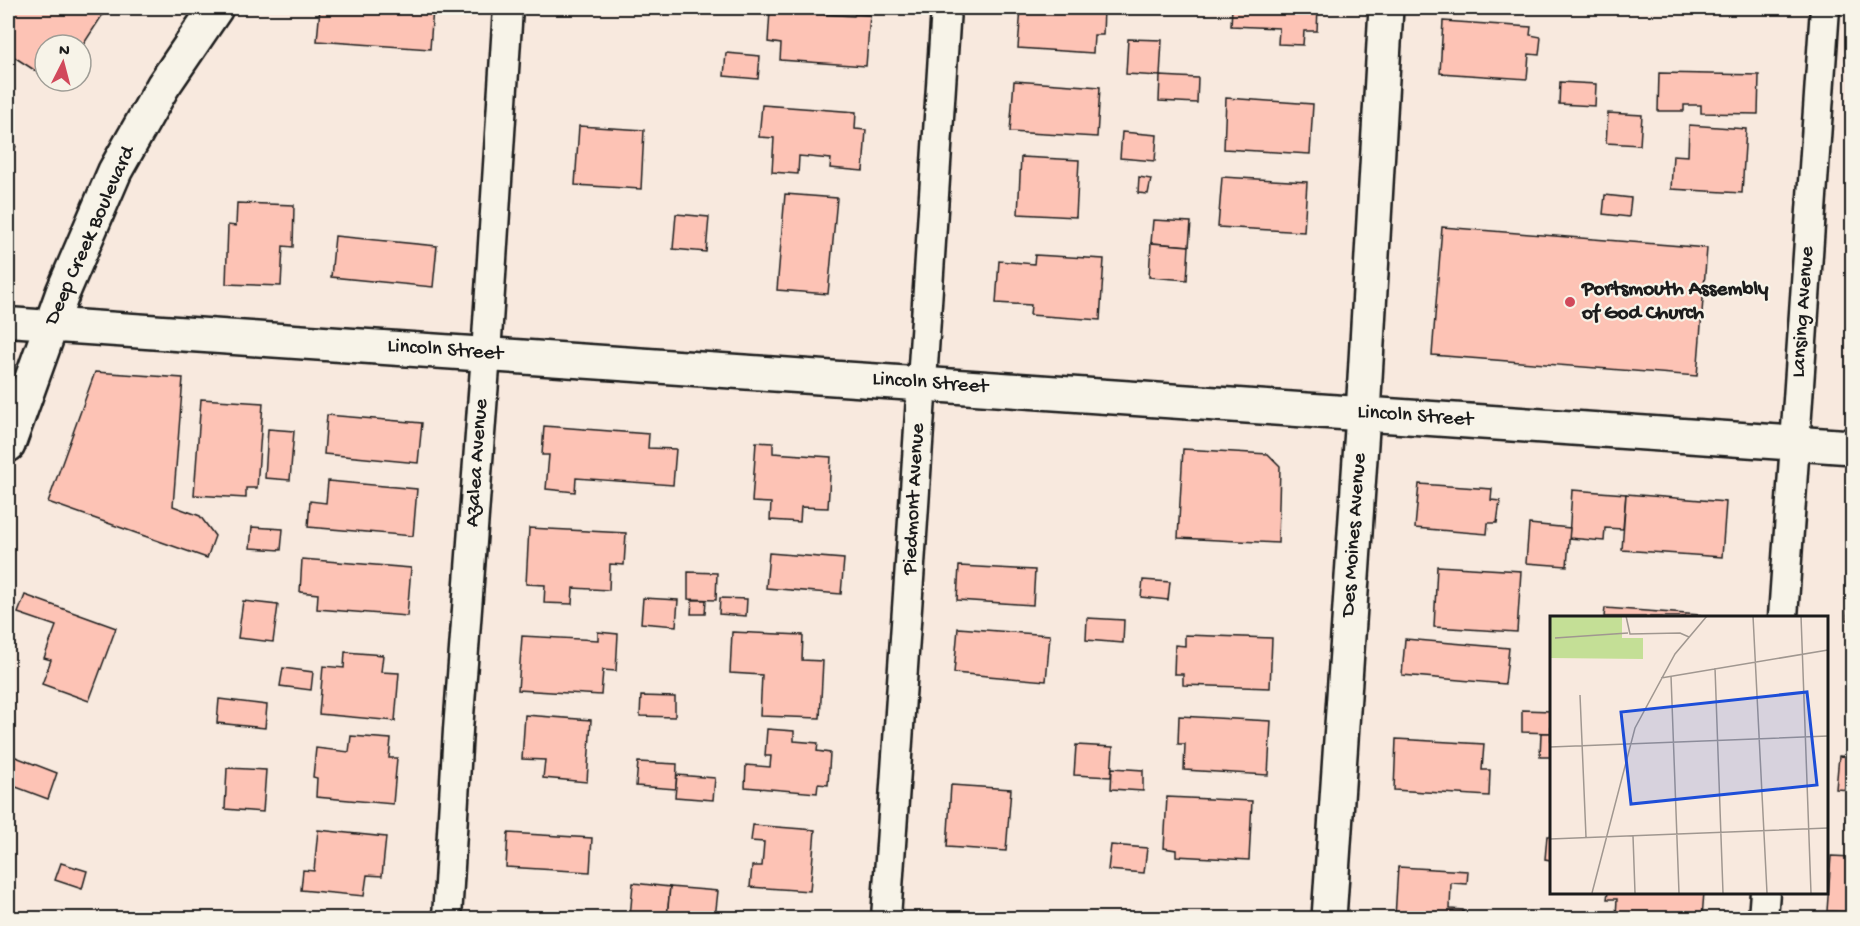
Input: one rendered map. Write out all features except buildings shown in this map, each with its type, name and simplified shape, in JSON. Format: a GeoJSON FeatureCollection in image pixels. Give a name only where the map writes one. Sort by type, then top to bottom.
{"type":"FeatureCollection","features":[{"type":"Feature","properties":{"kind":"street","name":"Deep Creek Boulevard"},"geometry":{"type":"LineString","coordinates":[[8,445],[63,292],[115,171],[163,86],[216,8]]}},
{"type":"Feature","properties":{"kind":"street","name":"Azalea Avenue"},"geometry":{"type":"LineString","coordinates":[[447,918],[508,8]]}},
{"type":"Feature","properties":{"kind":"street","name":"Piedmont Avenue"},"geometry":{"type":"LineString","coordinates":[[886,918],[909,600],[946,8]]}},
{"type":"Feature","properties":{"kind":"street","name":"Des Moines Avenue"},"geometry":{"type":"LineString","coordinates":[[1329,918],[1363,414],[1386,8]]}},
{"type":"Feature","properties":{"kind":"street","name":"Lansing Avenue"},"geometry":{"type":"LineString","coordinates":[[1783,616],[1826,8]]}},
{"type":"Feature","properties":{"kind":"street","name":"Lincoln Street"},"geometry":{"type":"LineString","coordinates":[[8,322],[1852,447]]}},
{"type":"Feature","properties":{"kind":"street"},"geometry":{"type":"LineString","coordinates":[[1763,918],[1765,893]]}},
{"type":"Feature","properties":{"kind":"place","name":"Portsmouth Assembly of God Church"},"geometry":{"type":"Point","coordinates":[1570,302]}}]}
